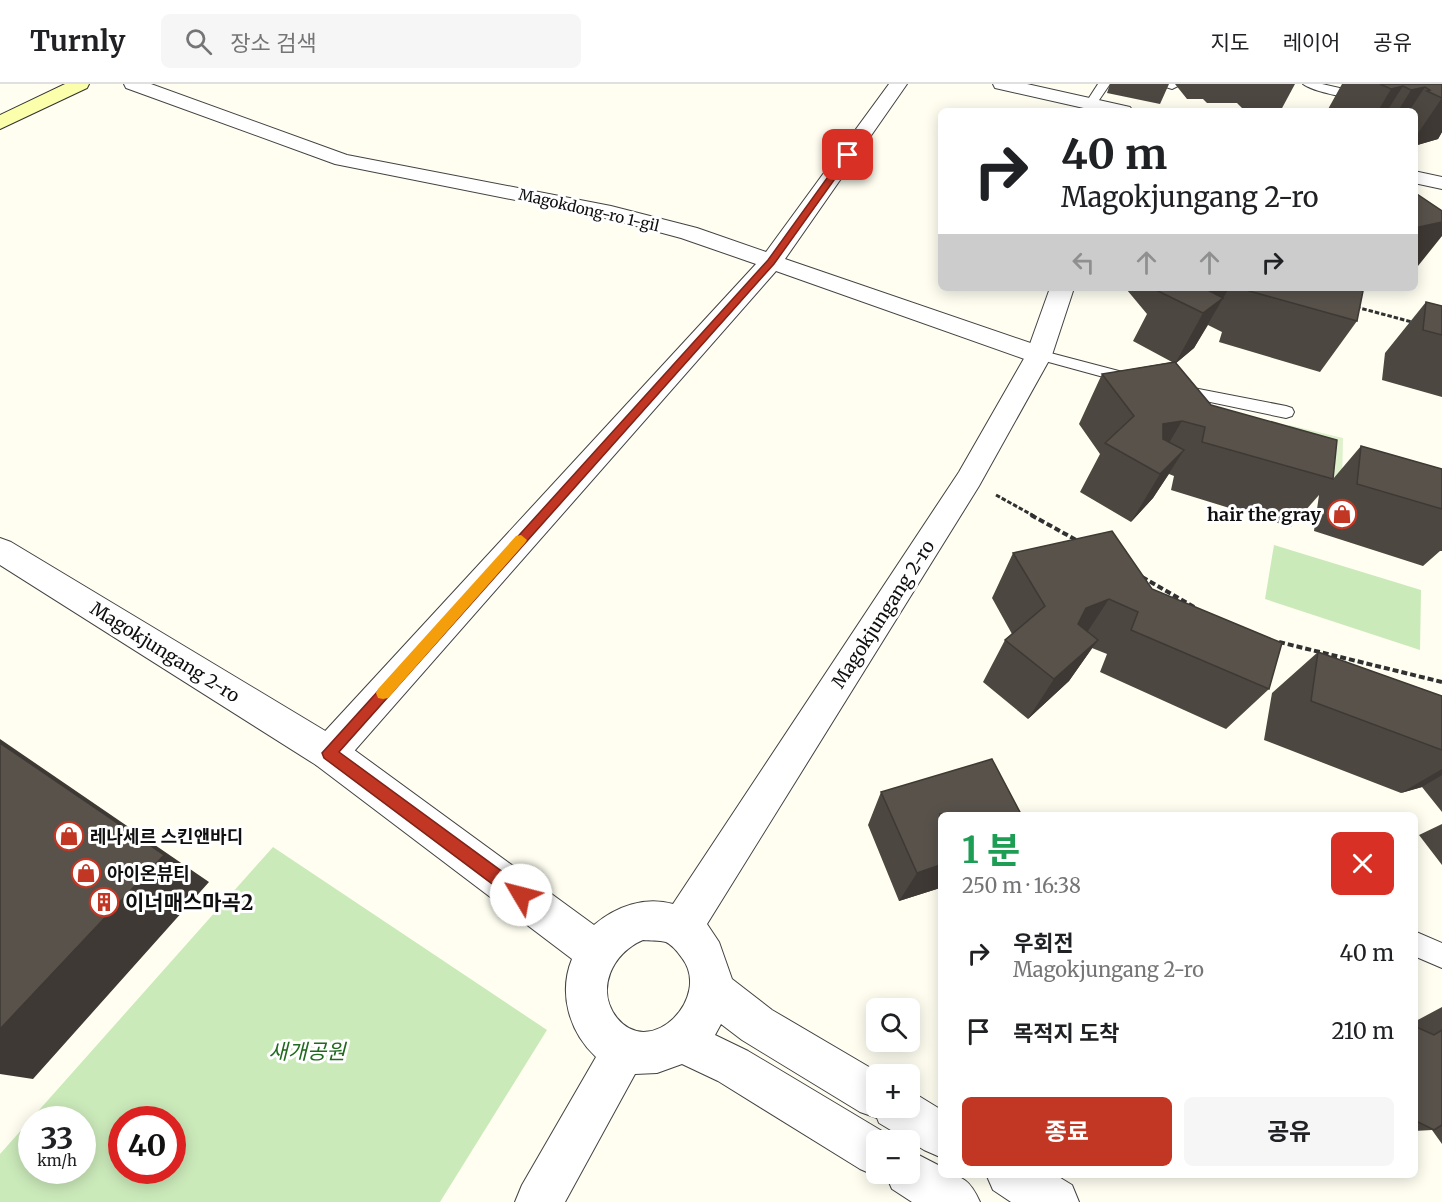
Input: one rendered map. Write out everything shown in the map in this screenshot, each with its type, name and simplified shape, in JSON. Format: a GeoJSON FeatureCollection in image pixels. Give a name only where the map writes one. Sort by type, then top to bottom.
{"type":"FeatureCollection","features":[{"type":"Feature","properties":{"kind":"main road"},"geometry":{"type":"LineString","coordinates":[[0,123],[80,84]]}},
{"type":"Feature","properties":{"kind":"street","name":"Magokdong-ro 1-gil"},"geometry":{"type":"LineString","coordinates":[[133,84],[342,160],[611,213],[689,233],[1039,354]]}},
{"type":"Feature","properties":{"kind":"street"},"geometry":{"type":"LineString","coordinates":[[329,753],[771,262],[898,84]]}},
{"type":"Feature","properties":{"kind":"street"},"geometry":{"type":"LineString","coordinates":[[1002,84],[1109,108]]}},
{"type":"Feature","properties":{"kind":"street"},"geometry":{"type":"LineString","coordinates":[[1418,178],[1442,183]]}},
{"type":"Feature","properties":{"kind":"street","name":"Magokjungang 2-ro"},"geometry":{"type":"LineString","coordinates":[[681,928],[969,480],[1039,354],[1061,291]]}},
{"type":"Feature","properties":{"kind":"street","name":"Magokjungang 2-ro"},"geometry":{"type":"LineString","coordinates":[[0,550],[329,753],[597,952]]}},
{"type":"Feature","properties":{"kind":"street"},"geometry":{"type":"LineString","coordinates":[[643,920],[664,921],[681,928],[697,942],[703,951],[711,973],[711,989],[705,1014],[682,1041],[666,1051],[644,1054],[610,1043],[592,1021],[585,996],[588,968],[605,939],[627,925],[643,920]]}},
{"type":"Feature","properties":{"kind":"street"},"geometry":{"type":"LineString","coordinates":[[711,989],[757,1025],[866,1090]]}},
{"type":"Feature","properties":{"kind":"street"},"geometry":{"type":"LineString","coordinates":[[682,1041],[733,1065],[866,1147]]}},
{"type":"Feature","properties":{"kind":"street"},"geometry":{"type":"LineString","coordinates":[[539,1202],[625,1049]]}},
{"type":"Feature","properties":{"kind":"street"},"geometry":{"type":"LineString","coordinates":[[913,1118],[938,1133]]}},
{"type":"Feature","properties":{"kind":"street"},"geometry":{"type":"LineString","coordinates":[[1016,1178],[1055,1202]]}},
{"type":"Feature","properties":{"kind":"street"},"geometry":{"type":"LineString","coordinates":[[920,1180],[956,1202]]}},
{"type":"Feature","properties":{"kind":"lane"},"geometry":{"type":"LineString","coordinates":[[1091,104],[1104,84]]}},
{"type":"Feature","properties":{"kind":"lane"},"geometry":{"type":"LineString","coordinates":[[1309,84],[1352,96],[1372,96]]}},
{"type":"Feature","properties":{"kind":"lane"},"geometry":{"type":"LineString","coordinates":[[1039,354],[1102,373],[1286,412]]}},
{"type":"Feature","properties":{"kind":"lane"},"geometry":{"type":"LineString","coordinates":[[1418,945],[1442,956]]}},
{"type":"Feature","properties":{"kind":"path"},"geometry":{"type":"LineString","coordinates":[[1353,306],[1420,324]]}},
{"type":"Feature","properties":{"kind":"path"},"geometry":{"type":"LineString","coordinates":[[969,480],[1083,544]]}},
{"type":"Feature","properties":{"kind":"path"},"geometry":{"type":"LineString","coordinates":[[1136,574],[1198,609]]}},
{"type":"Feature","properties":{"kind":"path"},"geometry":{"type":"LineString","coordinates":[[1273,641],[1442,682]]}},
{"type":"Feature","properties":{"kind":"green space"},"geometry":{"type":"Polygon","coordinates":[[[1289,425],[1343,438],[1342,484],[1287,470],[1289,425]]]}},
{"type":"Feature","properties":{"kind":"green space"},"geometry":{"type":"Polygon","coordinates":[[[1274,545],[1421,590],[1420,650],[1265,599],[1274,545]]]}},
{"type":"Feature","properties":{"kind":"green space","name":"새개공원"},"geometry":{"type":"Polygon","coordinates":[[[273,847],[547,1030],[440,1202],[0,1202],[0,1154],[18,1134],[18,1184],[96,1184],[96,1106],[43,1106],[273,847]]]}},
{"type":"Feature","properties":{"kind":"building"},"geometry":{"type":"Polygon","coordinates":[[[1380,84],[1442,84],[1442,98],[1427,91],[1430,90],[1425,87],[1411,90],[1403,86],[1391,89],[1380,84]]]}},
{"type":"Feature","properties":{"kind":"building"},"geometry":{"type":"Polygon","coordinates":[[[1418,195],[1442,211],[1442,222],[1418,227],[1418,195]]]}},
{"type":"Feature","properties":{"kind":"building"},"geometry":{"type":"Polygon","coordinates":[[[1158,291],[1210,291],[1223,298],[1203,313],[1158,291]]]}},
{"type":"Feature","properties":{"kind":"building"},"geometry":{"type":"Polygon","coordinates":[[[1249,291],[1363,291],[1357,321],[1249,291]]]}},
{"type":"Feature","properties":{"kind":"building"},"geometry":{"type":"Polygon","coordinates":[[[1426,302],[1442,306],[1442,335],[1423,330],[1426,302]]]}},
{"type":"Feature","properties":{"kind":"building"},"geometry":{"type":"Polygon","coordinates":[[[1175,362],[1211,405],[1337,440],[1333,479],[1202,442],[1205,427],[1182,421],[1163,424],[1163,439],[1184,450],[1160,474],[1105,443],[1134,416],[1102,374],[1175,362]]]}},
{"type":"Feature","properties":{"kind":"building"},"geometry":{"type":"Polygon","coordinates":[[[1361,446],[1442,469],[1442,509],[1357,484],[1361,446]]]}},
{"type":"Feature","properties":{"kind":"building"},"geometry":{"type":"Polygon","coordinates":[[[1112,531],[1152,589],[1282,643],[1269,689],[1131,630],[1138,612],[1109,599],[1086,608],[1078,624],[1098,640],[1054,679],[1005,640],[1045,606],[1013,553],[1112,531]]]}},
{"type":"Feature","properties":{"kind":"building"},"geometry":{"type":"Polygon","coordinates":[[[1318,652],[1442,696],[1442,750],[1311,701],[1318,652]]]}},
{"type":"Feature","properties":{"kind":"building","name":"이너매스마곡2"},"geometry":{"type":"Polygon","coordinates":[[[0,743],[164,855],[0,1029],[0,743]]]}},
{"type":"Feature","properties":{"kind":"building"},"geometry":{"type":"Polygon","coordinates":[[[992,759],[1020,812],[938,812],[938,866],[917,873],[881,792],[992,759]]]}},
{"type":"Feature","properties":{"kind":"building"},"geometry":{"type":"Polygon","coordinates":[[[1418,1028],[1434,1035],[1442,1030],[1442,1125],[1434,1130],[1418,1122],[1418,1028]]]}},
{"type":"Feature","properties":{"kind":"slow traffic"},"geometry":{"type":"LineString","coordinates":[[383,693],[521,540]]}},
{"type":"Feature","properties":{"kind":"place","name":"hair the gray"},"geometry":{"type":"Point","coordinates":[1342,514]}},
{"type":"Feature","properties":{"kind":"place","name":"레나세르 스킨앤바디"},"geometry":{"type":"Point","coordinates":[69,836]}},
{"type":"Feature","properties":{"kind":"place","name":"아이온뷰티"},"geometry":{"type":"Point","coordinates":[86,873]}},
{"type":"Feature","properties":{"kind":"place","name":"이너매스마곡2"},"geometry":{"type":"Point","coordinates":[104,902]}},
{"type":"Feature","properties":{"kind":"route"},"geometry":{"type":"LineString","coordinates":[[521,895],[329,753],[771,262],[848,155]]}}]}
